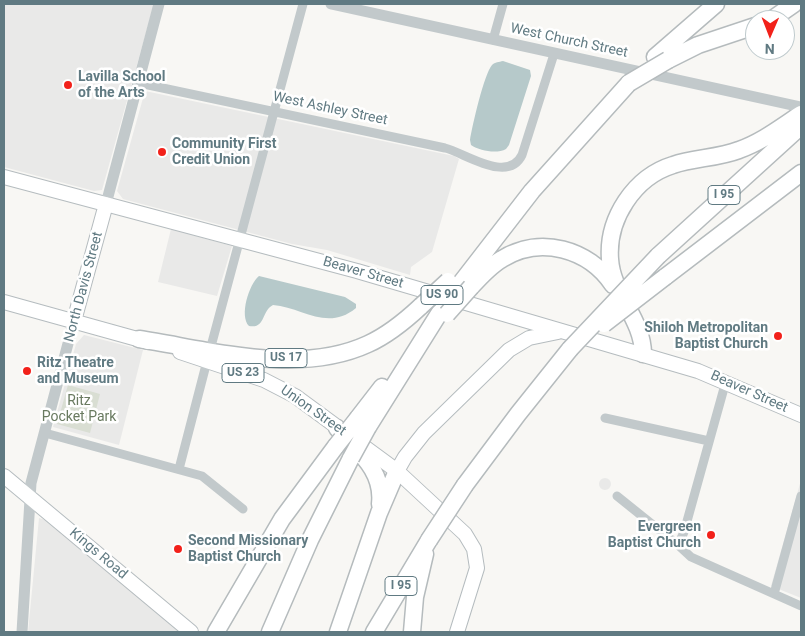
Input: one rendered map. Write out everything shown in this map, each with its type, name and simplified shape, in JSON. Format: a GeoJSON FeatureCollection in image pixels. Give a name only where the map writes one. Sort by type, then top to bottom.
{"type":"FeatureCollection","features":[{"type":"Feature","properties":{"kind":"highway"},"geometry":{"type":"LineString","coordinates":[[662,59],[704,4]]}},
{"type":"Feature","properties":{"kind":"highway"},"geometry":{"type":"LineString","coordinates":[[216,632],[282,519],[336,446],[363,422],[443,313],[460,284],[532,191],[629,83],[662,59],[716,4]]}},
{"type":"Feature","properties":{"kind":"highway"},"geometry":{"type":"LineString","coordinates":[[662,59],[745,29]]}},
{"type":"Feature","properties":{"kind":"highway"},"geometry":{"type":"LineString","coordinates":[[643,354],[640,334],[612,274],[610,247],[617,220],[634,191],[647,179],[667,167],[740,149],[789,131],[801,114]]}},
{"type":"Feature","properties":{"kind":"highway","name":"I 95"},"geometry":{"type":"LineString","coordinates":[[374,632],[429,540],[465,485],[557,365],[570,341],[789,131]]}},
{"type":"Feature","properties":{"kind":"highway"},"geometry":{"type":"LineString","coordinates":[[570,341],[665,277],[801,173]]}},
{"type":"Feature","properties":{"kind":"highway"},"geometry":{"type":"LineString","coordinates":[[460,284],[510,254],[534,248],[550,247],[567,250],[589,260],[611,283],[625,304]]}},
{"type":"Feature","properties":{"kind":"highway","name":"US 17"},"geometry":{"type":"LineString","coordinates":[[139,339],[208,355],[277,358],[339,353],[377,340],[403,322],[421,306],[460,284]]}},
{"type":"Feature","properties":{"kind":"highway"},"geometry":{"type":"LineString","coordinates":[[270,632],[310,540],[351,458],[363,422],[443,313]]}},
{"type":"Feature","properties":{"kind":"highway"},"geometry":{"type":"LineString","coordinates":[[337,428],[377,474],[381,490],[378,514]]}},
{"type":"Feature","properties":{"kind":"highway"},"geometry":{"type":"LineString","coordinates":[[338,632],[378,514],[396,471]]}},
{"type":"Feature","properties":{"kind":"highway"},"geometry":{"type":"LineString","coordinates":[[412,632],[417,588],[429,540]]}},
{"type":"Feature","properties":{"kind":"main road","name":"Beaver Street"},"geometry":{"type":"LineString","coordinates":[[4,177],[240,239],[570,341],[643,354],[726,381],[801,415]]}},
{"type":"Feature","properties":{"kind":"main road","name":"North Davis Street"},"geometry":{"type":"LineString","coordinates":[[74,321],[106,204]]}},
{"type":"Feature","properties":{"kind":"main road","name":"US 17"},"geometry":{"type":"LineString","coordinates":[[4,302],[139,339]]}},
{"type":"Feature","properties":{"kind":"main road"},"geometry":{"type":"LineString","coordinates":[[396,471],[424,433],[514,346],[541,334],[570,341]]}},
{"type":"Feature","properties":{"kind":"main road","name":"Union Street"},"geometry":{"type":"LineString","coordinates":[[208,355],[280,387],[301,400],[396,471],[464,534],[474,549],[477,572],[457,632]]}},
{"type":"Feature","properties":{"kind":"main road","name":"Kings Road"},"geometry":{"type":"LineString","coordinates":[[4,476],[191,632]]}},
{"type":"Feature","properties":{"kind":"street","name":"North Davis Street"},"geometry":{"type":"LineString","coordinates":[[106,204],[159,4]]}},
{"type":"Feature","properties":{"kind":"street"},"geometry":{"type":"LineString","coordinates":[[179,469],[303,4]]}},
{"type":"Feature","properties":{"kind":"street","name":"West Church Street"},"geometry":{"type":"LineString","coordinates":[[331,4],[801,107]]}},
{"type":"Feature","properties":{"kind":"street"},"geometry":{"type":"LineString","coordinates":[[493,40],[502,4]]}},
{"type":"Feature","properties":{"kind":"street","name":"West Ashley Street"},"geometry":{"type":"LineString","coordinates":[[139,82],[445,148],[469,159],[501,167],[513,166],[522,155],[554,54]]}},
{"type":"Feature","properties":{"kind":"street","name":"North Davis Street"},"geometry":{"type":"LineString","coordinates":[[22,632],[29,496],[74,321]]}},
{"type":"Feature","properties":{"kind":"street"},"geometry":{"type":"LineString","coordinates":[[678,544],[684,532],[726,381]]}},
{"type":"Feature","properties":{"kind":"street"},"geometry":{"type":"LineString","coordinates":[[604,418],[709,441]]}},
{"type":"Feature","properties":{"kind":"street"},"geometry":{"type":"LineString","coordinates":[[45,433],[202,476],[243,509]]}},
{"type":"Feature","properties":{"kind":"street"},"geometry":{"type":"LineString","coordinates":[[617,496],[678,544],[691,557],[801,606]]}},
{"type":"Feature","properties":{"kind":"street"},"geometry":{"type":"LineString","coordinates":[[774,594],[801,496]]}},
{"type":"Feature","properties":{"kind":"shaded area","name":"Lavilla School of the Arts"},"geometry":{"type":"Polygon","coordinates":[[[4,4],[154,4],[102,190],[94,191],[4,167],[4,4]]]}},
{"type":"Feature","properties":{"kind":"shaded area"},"geometry":{"type":"Polygon","coordinates":[[[503,61],[530,70],[531,76],[509,145],[502,151],[493,152],[471,145],[470,140],[482,89],[489,70],[493,64],[503,61]]]}},
{"type":"Feature","properties":{"kind":"shaded area"},"geometry":{"type":"Polygon","coordinates":[[[145,91],[454,156],[459,159],[432,252],[411,267],[410,275],[327,250],[292,244],[123,199],[117,191],[145,91]]]}},
{"type":"Feature","properties":{"kind":"shaded area"},"geometry":{"type":"Polygon","coordinates":[[[171,229],[232,246],[217,296],[158,282],[171,229]]]}},
{"type":"Feature","properties":{"kind":"shaded area"},"geometry":{"type":"Polygon","coordinates":[[[259,276],[345,297],[356,304],[356,308],[345,315],[325,318],[273,305],[258,325],[249,326],[245,315],[246,300],[255,280],[259,276]]]}},
{"type":"Feature","properties":{"kind":"shaded area"},"geometry":{"type":"Polygon","coordinates":[[[84,335],[143,350],[119,445],[53,427],[76,344],[84,335]]]}},
{"type":"Feature","properties":{"kind":"shaded area"},"geometry":{"type":"Polygon","coordinates":[[[605,478],[611,484],[605,490],[599,484],[605,478]]]}},
{"type":"Feature","properties":{"kind":"shaded area"},"geometry":{"type":"Polygon","coordinates":[[[801,480],[801,598],[771,586],[801,480]]]}},
{"type":"Feature","properties":{"kind":"shaded area"},"geometry":{"type":"Polygon","coordinates":[[[39,518],[46,520],[180,632],[28,632],[39,518]]]}},
{"type":"Feature","properties":{"kind":"green space","name":"Ritz Pocket Park"},"geometry":{"type":"Polygon","coordinates":[[[68,385],[100,394],[90,433],[57,424],[68,385]]]}},
{"type":"Feature","properties":{"kind":"place","name":"Lavilla School of the Arts"},"geometry":{"type":"Point","coordinates":[68,85]}},
{"type":"Feature","properties":{"kind":"place","name":"Community First Credit Union"},"geometry":{"type":"Point","coordinates":[162,152]}},
{"type":"Feature","properties":{"kind":"place","name":"Shiloh Metropolitan Baptist Church"},"geometry":{"type":"Point","coordinates":[778,336]}},
{"type":"Feature","properties":{"kind":"place","name":"Ritz Theatre and Museum"},"geometry":{"type":"Point","coordinates":[27,371]}},
{"type":"Feature","properties":{"kind":"place","name":"Evergreen Baptist Church"},"geometry":{"type":"Point","coordinates":[711,535]}},
{"type":"Feature","properties":{"kind":"place","name":"Second Missionary Baptist Church"},"geometry":{"type":"Point","coordinates":[178,549]}}]}
